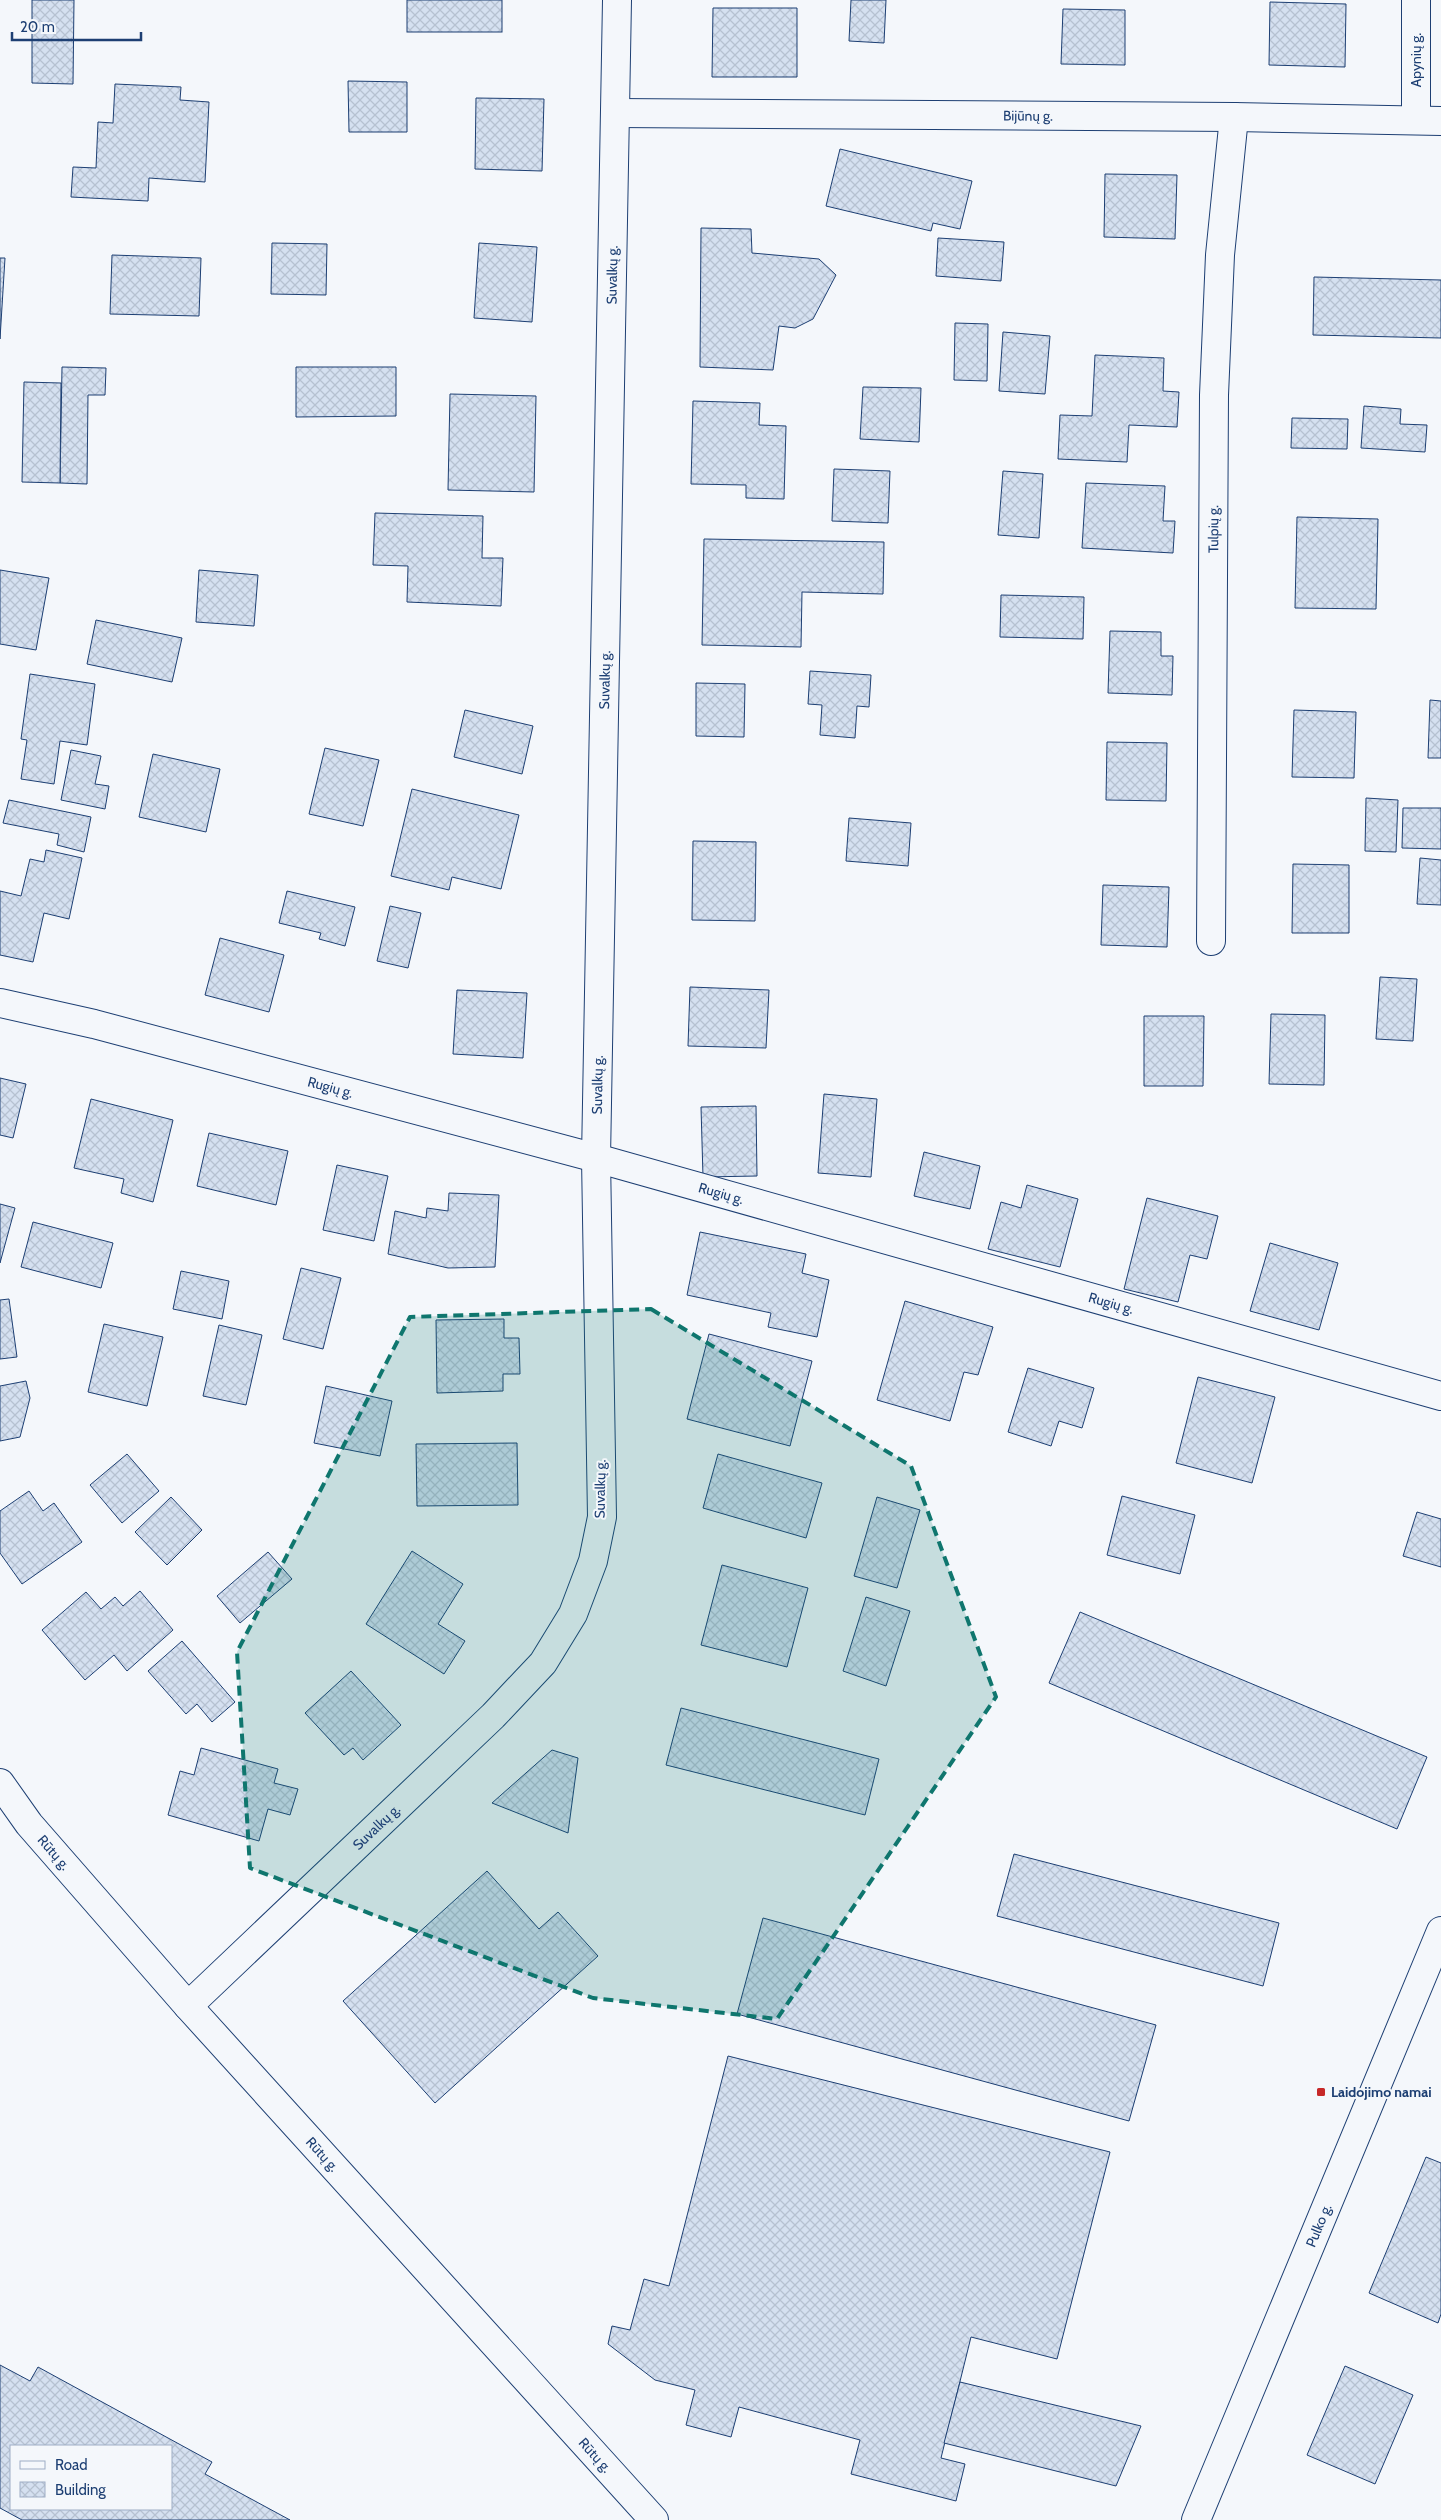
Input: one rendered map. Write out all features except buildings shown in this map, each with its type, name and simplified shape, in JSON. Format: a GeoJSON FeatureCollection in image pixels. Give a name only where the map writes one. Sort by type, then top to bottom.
{"type":"FeatureCollection","features":[{"type":"Feature","properties":{"kind":"street","name":"Suvalkų g."},"geometry":{"type":"LineString","coordinates":[[188,2006],[493,1716],[543,1663],[573,1614],[593,1561],[602,1516],[596,1158],[617,0]]}},
{"type":"Feature","properties":{"kind":"street","name":"Apynių g."},"geometry":{"type":"LineString","coordinates":[[1416,0],[1429,121]]}},
{"type":"Feature","properties":{"kind":"street","name":"Bijūnų g."},"geometry":{"type":"LineString","coordinates":[[616,113],[1234,117],[1429,121]]}},
{"type":"Feature","properties":{"kind":"street","name":"Tulpių g."},"geometry":{"type":"LineString","coordinates":[[1211,942],[1214,395],[1220,255],[1234,117]]}},
{"type":"Feature","properties":{"kind":"street","name":"Rugių g."},"geometry":{"type":"LineString","coordinates":[[0,1003],[94,1024],[596,1158],[1441,1396]]}},
{"type":"Feature","properties":{"kind":"street","name":"Rūtų g."},"geometry":{"type":"LineString","coordinates":[[0,1783],[29,1824],[188,2006],[654,2520]]}},
{"type":"Feature","properties":{"kind":"street","name":"Pulko g."},"geometry":{"type":"LineString","coordinates":[[1196,2520],[1441,1931]]}},
{"type":"Feature","properties":{"kind":"highlighted area"},"geometry":{"type":"Polygon","coordinates":[[[651,1309],[911,1466],[996,1697],[777,2019],[593,1998],[250,1868],[237,1652],[410,1317],[651,1309]]]}},
{"type":"Feature","properties":{"kind":"place","name":"Laidojimo namai"},"geometry":{"type":"Point","coordinates":[1321,2092]}}]}
